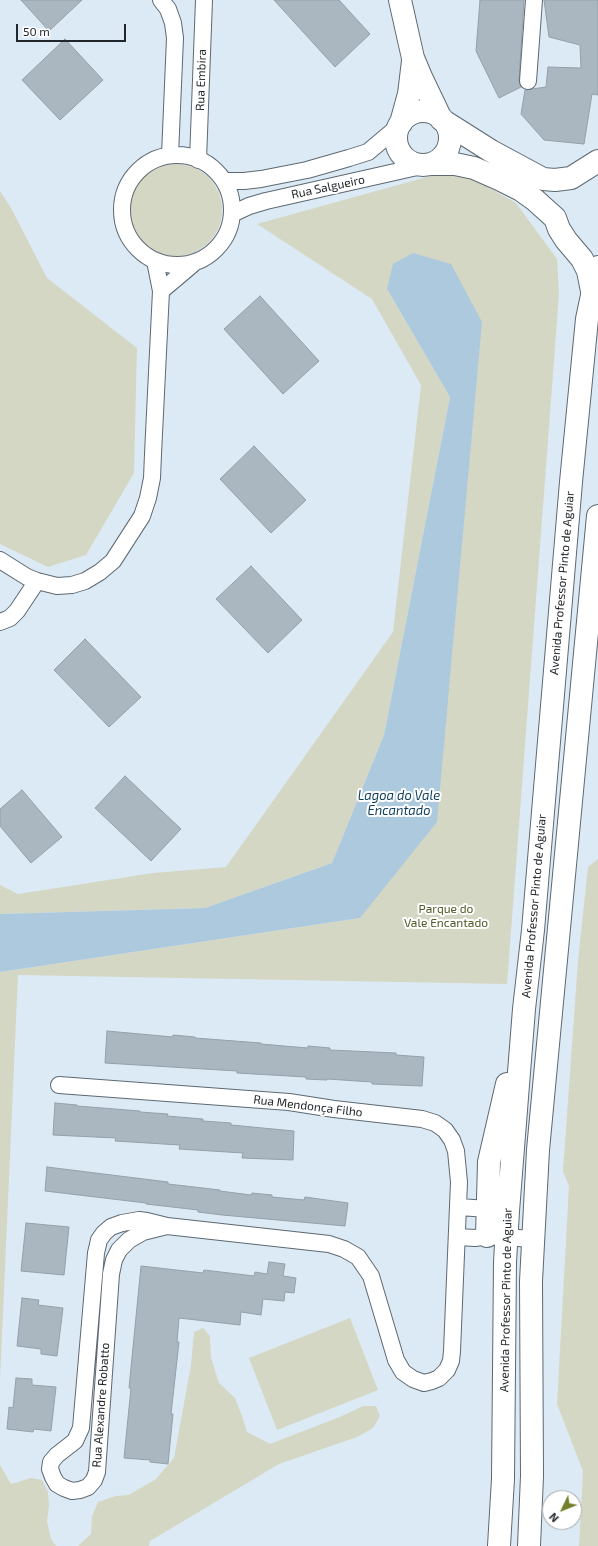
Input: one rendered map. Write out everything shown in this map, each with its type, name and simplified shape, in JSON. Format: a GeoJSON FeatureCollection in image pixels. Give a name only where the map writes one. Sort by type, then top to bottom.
{"type":"FeatureCollection","features":[{"type":"Feature","properties":{"kind":"main road"},"geometry":{"type":"LineString","coordinates":[[400,0],[413,58],[449,133],[448,148],[438,160],[429,164]]}},
{"type":"Feature","properties":{"kind":"main road"},"geometry":{"type":"LineString","coordinates":[[413,58],[409,94],[396,135],[397,145],[401,154],[416,164],[455,164],[474,168],[521,190],[555,218]]}},
{"type":"Feature","properties":{"kind":"main road"},"geometry":{"type":"LineString","coordinates":[[400,125],[412,114],[427,112],[441,119],[491,151],[542,179],[555,180],[571,178]]}},
{"type":"Feature","properties":{"kind":"main road"},"geometry":{"type":"LineString","coordinates":[[592,291],[588,271],[582,259],[566,240],[559,229],[555,218],[556,206],[562,188],[571,178],[598,161]]}},
{"type":"Feature","properties":{"kind":"main road","name":"Avenida Professor Pinto de Aguiar"},"geometry":{"type":"LineString","coordinates":[[499,1546],[504,1453],[505,1269],[496,1236],[533,930],[577,419],[587,320],[598,267]]}},
{"type":"Feature","properties":{"kind":"main road","name":"Avenida Professor Pinto de Aguiar"},"geometry":{"type":"LineString","coordinates":[[529,1546],[532,1476],[531,1280],[538,1150],[598,516]]}},
{"type":"Feature","properties":{"kind":"main road"},"geometry":{"type":"LineString","coordinates":[[496,1236],[488,1209],[490,1157],[524,1009]]}},
{"type":"Feature","properties":{"kind":"street"},"geometry":{"type":"LineString","coordinates":[[161,0],[168,9],[173,23],[174,38],[170,155]]}},
{"type":"Feature","properties":{"kind":"street","name":"Rua Embira"},"geometry":{"type":"LineString","coordinates":[[198,160],[204,0]]}},
{"type":"Feature","properties":{"kind":"street"},"geometry":{"type":"LineString","coordinates":[[528,81],[534,0]]}},
{"type":"Feature","properties":{"kind":"street","name":"Rua Salgueiro"},"geometry":{"type":"LineString","coordinates":[[224,181],[261,179],[307,170],[368,152],[400,125]]}},
{"type":"Feature","properties":{"kind":"street"},"geometry":{"type":"LineString","coordinates":[[161,291],[194,264],[209,256],[221,245],[229,230],[232,214],[229,191],[224,181],[215,170],[198,160],[181,155],[170,155],[148,162],[136,173],[127,186],[122,201],[122,217],[126,232],[134,246],[146,257],[161,264],[178,266],[194,264]]}},
{"type":"Feature","properties":{"kind":"street","name":"Rua Salgueiro"},"geometry":{"type":"LineString","coordinates":[[232,214],[266,200],[429,164]]}},
{"type":"Feature","properties":{"kind":"street"},"geometry":{"type":"LineString","coordinates":[[0,560],[27,577],[57,586],[72,585],[85,581],[100,572],[113,561],[142,516],[148,498],[152,478],[161,291],[155,261]]}},
{"type":"Feature","properties":{"kind":"street"},"geometry":{"type":"LineString","coordinates":[[0,622],[10,618],[17,611],[37,581]]}},
{"type":"Feature","properties":{"kind":"street","name":"Rua Mendonça Filho"},"geometry":{"type":"LineString","coordinates":[[59,1085],[289,1102],[334,1109],[422,1119],[435,1123],[445,1130],[452,1140],[456,1151],[459,1182],[458,1237]]}},
{"type":"Feature","properties":{"kind":"street"},"geometry":{"type":"LineString","coordinates":[[458,1207],[488,1209]]}},
{"type":"Feature","properties":{"kind":"street","name":"Rua Alexandre Robatto"},"geometry":{"type":"LineString","coordinates":[[167,1226],[143,1232],[129,1240],[119,1250],[114,1260],[110,1274],[97,1472],[94,1480],[84,1489],[72,1491],[64,1488],[57,1484],[53,1477],[50,1469],[51,1462],[57,1455],[75,1441],[81,1428],[96,1253],[99,1240],[111,1227],[122,1223],[139,1220],[167,1226],[329,1244],[344,1249],[358,1257],[371,1276],[396,1360],[404,1372],[413,1379],[424,1383],[439,1378],[447,1370],[451,1361],[458,1237]]}},
{"type":"Feature","properties":{"kind":"street"},"geometry":{"type":"LineString","coordinates":[[458,1237],[475,1238],[496,1236],[533,1239]]}},
{"type":"Feature","properties":{"kind":"green space"},"geometry":{"type":"Polygon","coordinates":[[[176,164],[194,167],[209,177],[219,192],[222,210],[219,228],[209,243],[194,253],[176,256],[158,253],[143,243],[133,228],[130,210],[133,192],[143,177],[158,167],[176,164]]]}},
{"type":"Feature","properties":{"kind":"green space","name":"Parque do Vale Encantado"},"geometry":{"type":"Polygon","coordinates":[[[464,174],[516,203],[557,259],[559,294],[507,984],[18,975],[0,1381],[0,972],[360,918],[482,322],[387,289],[450,397],[384,735],[332,863],[205,908],[0,914],[0,885],[18,894],[153,873],[226,867],[393,632],[421,385],[372,299],[257,224],[434,175],[464,174]]]}},
{"type":"Feature","properties":{"kind":"green space"},"geometry":{"type":"Polygon","coordinates":[[[0,191],[11,208],[47,278],[137,348],[134,473],[86,555],[48,567],[0,544],[0,191]]]}},
{"type":"Feature","properties":{"kind":"green space"},"geometry":{"type":"Polygon","coordinates":[[[598,859],[598,1546],[579,1546],[580,1530],[582,1530],[583,1471],[557,1404],[569,1186],[563,1171],[578,961],[588,867],[598,859]]]}},
{"type":"Feature","properties":{"kind":"green space"},"geometry":{"type":"Polygon","coordinates":[[[350,1318],[378,1390],[277,1430],[249,1358],[350,1318]]]}},
{"type":"Feature","properties":{"kind":"green space"},"geometry":{"type":"Polygon","coordinates":[[[203,1328],[210,1336],[211,1358],[219,1383],[235,1398],[247,1432],[270,1444],[342,1416],[363,1406],[376,1406],[380,1416],[373,1428],[357,1437],[279,1464],[150,1541],[149,1546],[78,1546],[91,1534],[92,1516],[98,1502],[116,1496],[129,1495],[156,1479],[174,1458],[191,1365],[194,1332],[203,1328]]]}},
{"type":"Feature","properties":{"kind":"green space"},"geometry":{"type":"Polygon","coordinates":[[[0,1465],[11,1484],[31,1478],[42,1480],[48,1492],[49,1506],[47,1521],[51,1539],[56,1546],[0,1546],[0,1465]]]}},
{"type":"Feature","properties":{"kind":"water","name":"Lagoa do Vale Encantado"},"geometry":{"type":"Polygon","coordinates":[[[413,253],[451,264],[482,322],[437,822],[360,918],[0,972],[0,914],[205,908],[332,863],[384,735],[450,397],[387,289],[393,264],[413,253]]]}},
{"type":"Feature","properties":{"kind":"building"},"geometry":{"type":"Polygon","coordinates":[[[21,0],[82,0],[49,31],[21,0]]]}},
{"type":"Feature","properties":{"kind":"building"},"geometry":{"type":"Polygon","coordinates":[[[274,0],[339,0],[370,34],[335,67],[274,0]]]}},
{"type":"Feature","properties":{"kind":"building"},"geometry":{"type":"Polygon","coordinates":[[[480,0],[524,0],[519,80],[521,87],[499,98],[476,51],[480,0]]]}},
{"type":"Feature","properties":{"kind":"building"},"geometry":{"type":"Polygon","coordinates":[[[544,0],[598,0],[598,95],[592,94],[584,144],[544,140],[521,114],[525,90],[546,87],[548,67],[581,68],[580,45],[549,37],[544,0]]]}},
{"type":"Feature","properties":{"kind":"building"},"geometry":{"type":"Polygon","coordinates":[[[65,39],[103,80],[60,120],[22,80],[65,39]]]}},
{"type":"Feature","properties":{"kind":"building"},"geometry":{"type":"Polygon","coordinates":[[[260,296],[319,361],[283,394],[224,329],[260,296]]]}},
{"type":"Feature","properties":{"kind":"building"},"geometry":{"type":"Polygon","coordinates":[[[254,446],[306,500],[271,533],[220,479],[254,446]]]}},
{"type":"Feature","properties":{"kind":"building"},"geometry":{"type":"Polygon","coordinates":[[[251,566],[302,620],[268,653],[216,599],[251,566]]]}},
{"type":"Feature","properties":{"kind":"building"},"geometry":{"type":"Polygon","coordinates":[[[85,639],[141,697],[109,727],[54,670],[85,639]]]}},
{"type":"Feature","properties":{"kind":"building"},"geometry":{"type":"Polygon","coordinates":[[[125,776],[181,829],[151,861],[95,808],[125,776]]]}},
{"type":"Feature","properties":{"kind":"building"},"geometry":{"type":"Polygon","coordinates":[[[22,790],[62,837],[31,863],[0,826],[0,809],[22,790]]]}},
{"type":"Feature","properties":{"kind":"building"},"geometry":{"type":"Polygon","coordinates":[[[107,1031],[173,1037],[173,1035],[308,1048],[308,1046],[330,1048],[330,1050],[396,1053],[396,1055],[424,1057],[422,1086],[372,1084],[372,1082],[306,1079],[306,1077],[237,1073],[237,1071],[105,1063],[107,1031]]]}},
{"type":"Feature","properties":{"kind":"building"},"geometry":{"type":"Polygon","coordinates":[[[55,1103],[168,1114],[167,1116],[203,1119],[203,1121],[231,1123],[231,1125],[294,1131],[293,1160],[242,1158],[243,1153],[179,1149],[180,1145],[115,1141],[116,1138],[53,1135],[55,1103]]]}},
{"type":"Feature","properties":{"kind":"building"},"geometry":{"type":"Polygon","coordinates":[[[47,1167],[168,1182],[168,1184],[251,1195],[252,1193],[272,1195],[272,1197],[304,1200],[305,1197],[348,1203],[345,1226],[222,1215],[198,1212],[198,1210],[45,1191],[47,1167]]]}},
{"type":"Feature","properties":{"kind":"building"},"geometry":{"type":"Polygon","coordinates":[[[26,1223],[69,1227],[64,1275],[21,1271],[26,1223]]]}},
{"type":"Feature","properties":{"kind":"building"},"geometry":{"type":"Polygon","coordinates":[[[269,1262],[285,1264],[283,1276],[296,1278],[294,1293],[285,1292],[284,1301],[263,1299],[261,1315],[241,1312],[240,1325],[179,1318],[177,1342],[179,1342],[171,1414],[173,1414],[168,1464],[150,1462],[150,1460],[124,1458],[141,1266],[203,1273],[204,1270],[254,1276],[255,1272],[267,1274],[269,1262]]]}},
{"type":"Feature","properties":{"kind":"building"},"geometry":{"type":"Polygon","coordinates":[[[22,1298],[39,1300],[38,1305],[63,1308],[57,1356],[41,1354],[41,1349],[17,1346],[22,1298]]]}},
{"type":"Feature","properties":{"kind":"building"},"geometry":{"type":"Polygon","coordinates":[[[16,1378],[32,1379],[32,1385],[56,1387],[51,1431],[34,1429],[33,1432],[7,1429],[9,1407],[13,1408],[16,1378]]]}}]}
